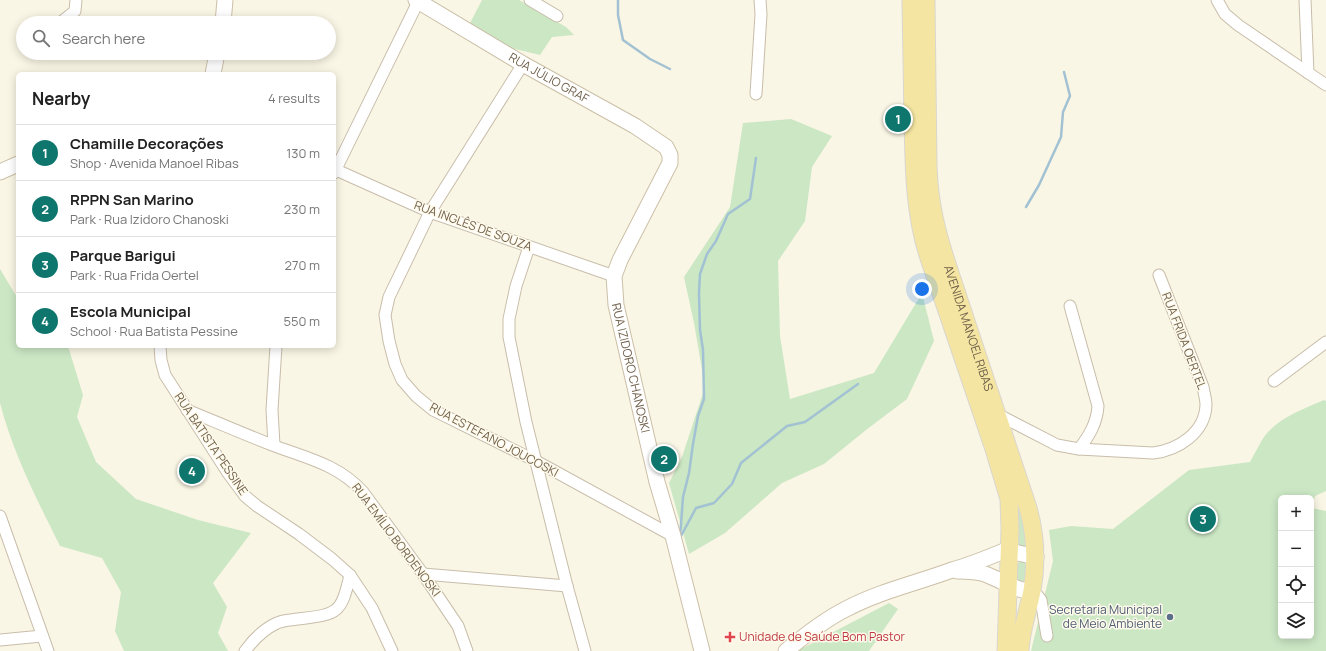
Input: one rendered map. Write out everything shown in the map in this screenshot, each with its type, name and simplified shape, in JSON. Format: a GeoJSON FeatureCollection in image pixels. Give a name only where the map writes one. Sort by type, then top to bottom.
{"type":"FeatureCollection","features":[{"type":"Feature","properties":{"kind":"main road","name":"AVENIDA MANOEL RIBAS"},"geometry":{"type":"LineString","coordinates":[[911,0],[913,144],[916,200],[924,242],[977,397],[1009,499],[1010,551],[1006,651]]}},
{"type":"Feature","properties":{"kind":"main road","name":"AVENIDA MANOEL RIBAS"},"geometry":{"type":"LineString","coordinates":[[926,0],[928,165],[930,201],[939,241],[1031,521],[1035,542],[1036,557],[1032,592],[1023,625],[1020,651]]}},
{"type":"Feature","properties":{"kind":"main road"},"geometry":{"type":"LineString","coordinates":[[913,144],[919,145],[928,165]]}},
{"type":"Feature","properties":{"kind":"main road"},"geometry":{"type":"LineString","coordinates":[[977,397],[990,412],[996,414]]}},
{"type":"Feature","properties":{"kind":"main road"},"geometry":{"type":"LineString","coordinates":[[994,449],[1003,449],[1014,468]]}},
{"type":"Feature","properties":{"kind":"street"},"geometry":{"type":"LineString","coordinates":[[69,16],[75,11],[76,0]]}},
{"type":"Feature","properties":{"kind":"street"},"geometry":{"type":"LineString","coordinates":[[223,16],[225,0]]}},
{"type":"Feature","properties":{"kind":"street"},"geometry":{"type":"LineString","coordinates":[[336,168],[418,0]]}},
{"type":"Feature","properties":{"kind":"street","name":"RUA JÚLIO GRAF"},"geometry":{"type":"LineString","coordinates":[[418,0],[523,64],[635,126],[666,147],[670,155],[670,163]]}},
{"type":"Feature","properties":{"kind":"street"},"geometry":{"type":"LineString","coordinates":[[530,0],[557,16]]}},
{"type":"Feature","properties":{"kind":"street"},"geometry":{"type":"LineString","coordinates":[[756,94],[761,14],[760,0]]}},
{"type":"Feature","properties":{"kind":"street"},"geometry":{"type":"LineString","coordinates":[[1217,0],[1225,14],[1238,25],[1326,85]]}},
{"type":"Feature","properties":{"kind":"street"},"geometry":{"type":"LineString","coordinates":[[1305,0],[1308,73]]}},
{"type":"Feature","properties":{"kind":"street"},"geometry":{"type":"LineString","coordinates":[[213,72],[216,60]]}},
{"type":"Feature","properties":{"kind":"street","name":"RUA ESTEFANO JOUCOSKI"},"geometry":{"type":"LineString","coordinates":[[523,64],[430,212],[389,297],[385,315],[389,341],[395,364],[402,380],[416,396],[433,410],[536,461],[673,536]]}},
{"type":"Feature","properties":{"kind":"street","name":"RUA IZIDORO CHANOSKI"},"geometry":{"type":"LineString","coordinates":[[670,163],[620,260],[614,276],[616,305],[655,474],[673,536],[702,651]]}},
{"type":"Feature","properties":{"kind":"street"},"geometry":{"type":"LineString","coordinates":[[0,172],[16,165]]}},
{"type":"Feature","properties":{"kind":"street","name":"RUA INGLÊS DE SOUZA"},"geometry":{"type":"LineString","coordinates":[[336,170],[430,212],[614,276]]}},
{"type":"Feature","properties":{"kind":"street"},"geometry":{"type":"LineString","coordinates":[[529,247],[516,286],[509,318],[510,337],[526,422],[567,586],[585,651]]}},
{"type":"Feature","properties":{"kind":"street","name":"RUA FRIDA OERTEL"},"geometry":{"type":"LineString","coordinates":[[996,414],[1052,443],[1068,448],[1145,453],[1162,452],[1176,447],[1193,435],[1199,428],[1206,406],[1202,386],[1159,274]]}},
{"type":"Feature","properties":{"kind":"street"},"geometry":{"type":"LineString","coordinates":[[1070,306],[1098,406],[1096,423],[1086,440],[1078,449]]}},
{"type":"Feature","properties":{"kind":"street"},"geometry":{"type":"LineString","coordinates":[[1274,381],[1326,342]]}},
{"type":"Feature","properties":{"kind":"street","name":"RUA BATISTA PESSINE"},"geometry":{"type":"LineString","coordinates":[[160,348],[161,360],[165,375],[228,473],[245,496],[332,559],[350,576],[372,608],[392,651]]}},
{"type":"Feature","properties":{"kind":"street"},"geometry":{"type":"LineString","coordinates":[[274,445],[272,410],[276,348]]}},
{"type":"Feature","properties":{"kind":"street","name":"RUA EMÍLIO BORDENOSKI"},"geometry":{"type":"LineString","coordinates":[[188,410],[333,468],[354,482],[363,492],[423,574],[458,626],[467,651]]}},
{"type":"Feature","properties":{"kind":"street"},"geometry":{"type":"LineString","coordinates":[[1,520],[48,651]]}},
{"type":"Feature","properties":{"kind":"street"},"geometry":{"type":"LineString","coordinates":[[786,651],[816,627],[845,609],[863,600],[897,587],[952,570],[1004,551],[1036,557]]}},
{"type":"Feature","properties":{"kind":"street"},"geometry":{"type":"LineString","coordinates":[[952,570],[984,574],[1018,590],[1032,592],[1038,596],[1041,600],[1047,636]]}},
{"type":"Feature","properties":{"kind":"street"},"geometry":{"type":"LineString","coordinates":[[423,574],[567,586]]}},
{"type":"Feature","properties":{"kind":"street"},"geometry":{"type":"LineString","coordinates":[[244,651],[253,641],[278,622],[321,617],[337,610],[345,596],[350,576]]}},
{"type":"Feature","properties":{"kind":"street"},"geometry":{"type":"LineString","coordinates":[[0,640],[42,636]]}},
{"type":"Feature","properties":{"kind":"green space"},"geometry":{"type":"Polygon","coordinates":[[[482,0],[519,0],[566,27],[574,35],[552,37],[540,55],[499,45],[468,27],[482,0]]]}},
{"type":"Feature","properties":{"kind":"green space"},"geometry":{"type":"Polygon","coordinates":[[[791,119],[832,136],[812,167],[805,221],[778,261],[780,336],[790,399],[874,373],[922,293],[934,341],[907,399],[824,464],[782,483],[725,533],[689,554],[669,483],[682,457],[705,387],[684,277],[730,207],[743,123],[791,119]]]}},
{"type":"Feature","properties":{"kind":"green space"},"geometry":{"type":"Polygon","coordinates":[[[0,269],[16,296],[16,348],[69,348],[83,395],[77,417],[96,462],[136,499],[198,520],[251,533],[213,583],[227,607],[218,633],[228,651],[124,651],[115,631],[121,592],[102,558],[60,546],[34,494],[5,422],[0,403],[0,269]]]}},
{"type":"Feature","properties":{"kind":"green space"},"geometry":{"type":"Polygon","coordinates":[[[1324,400],[1326,401],[1326,491],[1315,496],[1314,500],[1314,495],[1278,495],[1278,639],[1314,639],[1314,508],[1326,511],[1326,651],[1031,651],[1053,561],[1049,530],[1071,526],[1113,529],[1189,470],[1250,462],[1268,432],[1282,420],[1298,411],[1324,400]]]}},
{"type":"Feature","properties":{"kind":"green space"},"geometry":{"type":"Polygon","coordinates":[[[1019,495],[1028,544],[1023,547],[1018,546],[1015,516],[1019,495]]]}},
{"type":"Feature","properties":{"kind":"green space"},"geometry":{"type":"Polygon","coordinates":[[[1024,562],[1027,566],[1027,583],[1018,586],[1015,578],[1017,563],[1024,562]]]}},
{"type":"Feature","properties":{"kind":"green space"},"geometry":{"type":"Polygon","coordinates":[[[889,603],[898,609],[869,651],[797,651],[889,603]]]}},
{"type":"Feature","properties":{"kind":"waterway"},"geometry":{"type":"LineString","coordinates":[[618,0],[618,15],[623,40],[650,59],[670,69]]}},
{"type":"Feature","properties":{"kind":"waterway"},"geometry":{"type":"LineString","coordinates":[[1026,207],[1039,185],[1061,137],[1063,112],[1070,96],[1064,72]]}},
{"type":"Feature","properties":{"kind":"waterway"},"geometry":{"type":"LineString","coordinates":[[680,538],[683,497],[689,473],[698,416],[704,399],[703,350],[700,330],[700,274],[707,254],[716,241],[728,214],[750,199],[756,158]]}},
{"type":"Feature","properties":{"kind":"waterway"},"geometry":{"type":"LineString","coordinates":[[681,536],[696,508],[714,503],[732,484],[741,463],[787,426],[805,422],[858,384]]}},
{"type":"Feature","properties":{"kind":"place","name":"Chamille Decorações"},"geometry":{"type":"Point","coordinates":[898,119]}},
{"type":"Feature","properties":{"kind":"place","name":"RPPN San Marino"},"geometry":{"type":"Point","coordinates":[664,459]}},
{"type":"Feature","properties":{"kind":"place","name":"Escola Municipal"},"geometry":{"type":"Point","coordinates":[192,471]}},
{"type":"Feature","properties":{"kind":"place","name":"Parque Barigui"},"geometry":{"type":"Point","coordinates":[1203,519]}},
{"type":"Feature","properties":{"kind":"place","name":"Secretaria Municipal de Meio Ambiente"},"geometry":{"type":"Point","coordinates":[1170,617]}},
{"type":"Feature","properties":{"kind":"place","name":"Unidade de Saúde Bom Pastor"},"geometry":{"type":"Point","coordinates":[730,637]}}]}
